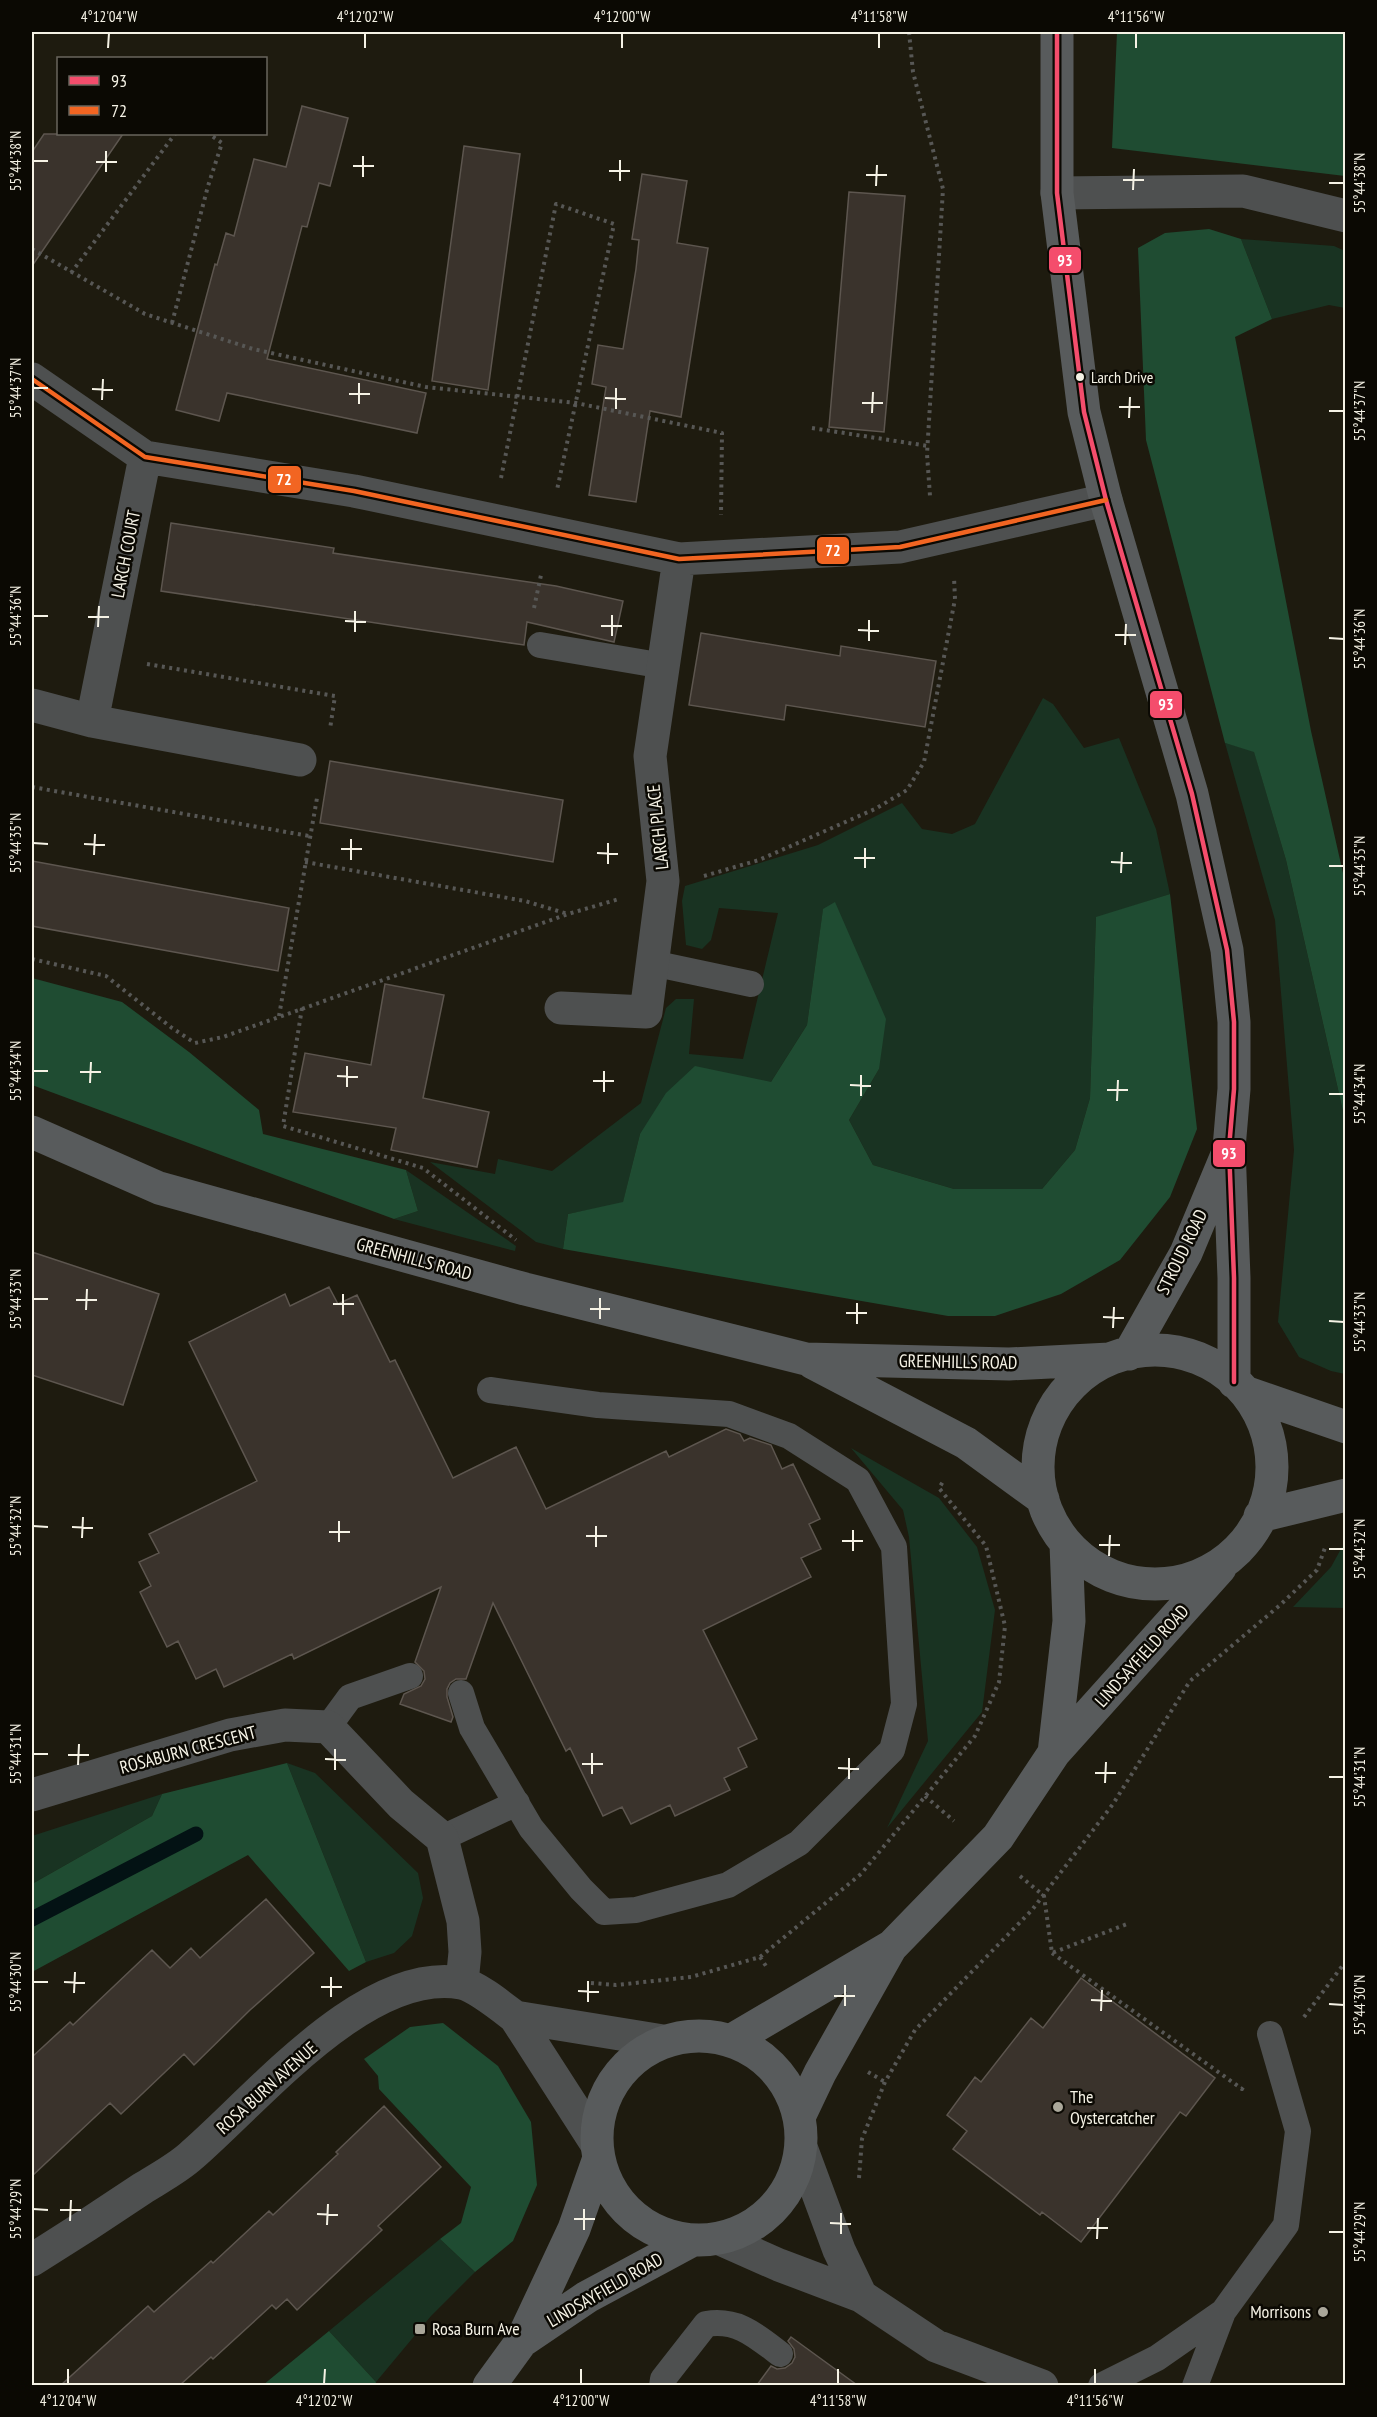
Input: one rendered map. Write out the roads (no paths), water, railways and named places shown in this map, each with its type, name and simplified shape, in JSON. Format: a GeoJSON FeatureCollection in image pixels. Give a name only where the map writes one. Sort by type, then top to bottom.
{"type":"FeatureCollection","features":[{"type":"Feature","properties":{"kind":"street","name":"STROUD ROAD"},"geometry":{"type":"LineString","coordinates":[[1057,32],[1057,193],[1084,411],[1106,500],[1192,794],[1227,950],[1234,1022],[1234,1089],[1229,1148],[1239,1387]]}},
{"type":"Feature","properties":{"kind":"street"},"geometry":{"type":"LineString","coordinates":[[1057,193],[1243,190],[1346,216]]}},
{"type":"Feature","properties":{"kind":"street"},"geometry":{"type":"LineString","coordinates":[[32,379],[145,457],[354,491],[679,559],[900,547],[1106,500]]}},
{"type":"Feature","properties":{"kind":"street","name":"LARCH COURT"},"geometry":{"type":"LineString","coordinates":[[92,721],[145,457]]}},
{"type":"Feature","properties":{"kind":"street","name":"LARCH PLACE"},"geometry":{"type":"LineString","coordinates":[[561,1008],[646,1012],[663,881],[650,756],[679,559]]}},
{"type":"Feature","properties":{"kind":"street"},"geometry":{"type":"LineString","coordinates":[[32,705],[92,721],[300,760]]}},
{"type":"Feature","properties":{"kind":"street","name":"GREENHILLS ROAD"},"geometry":{"type":"LineString","coordinates":[[32,1132],[159,1188],[525,1289],[806,1359],[1009,1364],[1119,1356],[1145,1350],[1180,1352],[1214,1366],[1239,1387]]}},
{"type":"Feature","properties":{"kind":"street","name":"STROUD ROAD"},"geometry":{"type":"LineString","coordinates":[[1119,1356],[1186,1252],[1229,1148]]}},
{"type":"Feature","properties":{"kind":"street"},"geometry":{"type":"LineString","coordinates":[[1119,1356],[1080,1377],[1056,1404],[1041,1436],[1037,1474],[1045,1512],[1066,1544],[1095,1568],[1132,1584],[1165,1584],[1199,1576],[1229,1558]]}},
{"type":"Feature","properties":{"kind":"street","name":"GREENHILLS ROAD"},"geometry":{"type":"LineString","coordinates":[[806,1359],[966,1443],[1043,1499]]}},
{"type":"Feature","properties":{"kind":"street"},"geometry":{"type":"LineString","coordinates":[[1239,1387],[1346,1427]]}},
{"type":"Feature","properties":{"kind":"street","name":"LINDSAYFIELD ROAD"},"geometry":{"type":"LineString","coordinates":[[800,2115],[820,2073],[892,1946],[998,1837],[1054,1754],[1252,1532],[1267,1502],[1272,1467],[1265,1427],[1239,1387]]}},
{"type":"Feature","properties":{"kind":"street"},"geometry":{"type":"LineString","coordinates":[[1260,1516],[1346,1495]]}},
{"type":"Feature","properties":{"kind":"street","name":"LINDSAYFIELD ROAD"},"geometry":{"type":"LineString","coordinates":[[1054,1754],[1069,1621],[1066,1544]]}},
{"type":"Feature","properties":{"kind":"street","name":"ROSABURN CRESCENT"},"geometry":{"type":"LineString","coordinates":[[32,1795],[230,1735],[285,1725],[328,1727]]}},
{"type":"Feature","properties":{"kind":"street"},"geometry":{"type":"LineString","coordinates":[[328,1727],[401,1804],[442,1838],[463,1921],[465,1952],[462,1983],[515,2017],[597,2150]]}},
{"type":"Feature","properties":{"kind":"street","name":"LINDSAYFIELD ROAD"},"geometry":{"type":"LineString","coordinates":[[732,2040],[892,1946]]}},
{"type":"Feature","properties":{"kind":"street","name":"ROSA BURN AVENUE"},"geometry":{"type":"LineString","coordinates":[[32,2260],[190,2157],[275,2078],[347,2016],[395,1992],[428,1983],[462,1983]]}},
{"type":"Feature","properties":{"kind":"street"},"geometry":{"type":"LineString","coordinates":[[515,2017],[583,2030],[663,2041],[697,2035],[732,2040],[763,2057],[786,2083],[800,2115],[802,2150],[839,2250],[861,2296]]}},
{"type":"Feature","properties":{"kind":"street"},"geometry":{"type":"LineString","coordinates":[[663,2041],[633,2058],[610,2085],[599,2114],[597,2150],[602,2173],[615,2199],[637,2220],[662,2234],[706,2240],[861,2296],[936,2346],[1042,2385]]}},
{"type":"Feature","properties":{"kind":"street","name":"LINDSAYFIELD ROAD"},"geometry":{"type":"LineString","coordinates":[[489,2385],[521,2342],[574,2229],[597,2150]]}},
{"type":"Feature","properties":{"kind":"street"},"geometry":{"type":"LineString","coordinates":[[706,2240],[748,2229],[771,2212],[792,2183],[802,2150]]}},
{"type":"Feature","properties":{"kind":"street","name":"LINDSAYFIELD ROAD"},"geometry":{"type":"LineString","coordinates":[[521,2342],[587,2297],[706,2240]]}},
{"type":"Feature","properties":{"kind":"street"},"geometry":{"type":"LineString","coordinates":[[936,2346],[971,2385]]}},
{"type":"Feature","properties":{"kind":"lane"},"geometry":{"type":"LineString","coordinates":[[540,645],[664,666]]}},
{"type":"Feature","properties":{"kind":"lane"},"geometry":{"type":"LineString","coordinates":[[652,963],[751,984]]}},
{"type":"Feature","properties":{"kind":"lane"},"geometry":{"type":"LineString","coordinates":[[461,1693],[472,1728],[504,1786],[531,1828],[581,1889],[604,1912],[636,1910],[728,1886],[799,1843],[892,1750],[904,1704],[894,1547],[858,1480],[789,1436],[729,1414],[598,1405],[490,1390]]}},
{"type":"Feature","properties":{"kind":"lane"},"geometry":{"type":"LineString","coordinates":[[328,1727],[350,1697],[411,1676]]}},
{"type":"Feature","properties":{"kind":"lane"},"geometry":{"type":"LineString","coordinates":[[442,1838],[517,1803]]}},
{"type":"Feature","properties":{"kind":"lane"},"geometry":{"type":"LineString","coordinates":[[1195,2385],[1223,2312],[1286,2226],[1298,2132],[1273,2044]]}},
{"type":"Feature","properties":{"kind":"lane"},"geometry":{"type":"LineString","coordinates":[[1101,2385],[1157,2358],[1223,2312]]}},
{"type":"Feature","properties":{"kind":"lane"},"geometry":{"type":"LineString","coordinates":[[662,2385],[663,2379],[706,2324],[720,2321],[746,2328],[780,2354]]}},
{"type":"Feature","properties":{"kind":"waterway"},"geometry":{"type":"LineString","coordinates":[[32,1919],[196,1834]]}},
{"type":"Feature","properties":{"kind":"place","name":"Larch Drive"},"geometry":{"type":"Point","coordinates":[1080,377]}},
{"type":"Feature","properties":{"kind":"place","name":"The Oystercatcher"},"geometry":{"type":"Point","coordinates":[1058,2107]}},
{"type":"Feature","properties":{"kind":"place","name":"Morrisons"},"geometry":{"type":"Point","coordinates":[1323,2312]}},
{"type":"Feature","properties":{"kind":"place","name":"Rosa Burn Ave"},"geometry":{"type":"Point","coordinates":[420,2329]}}]}
